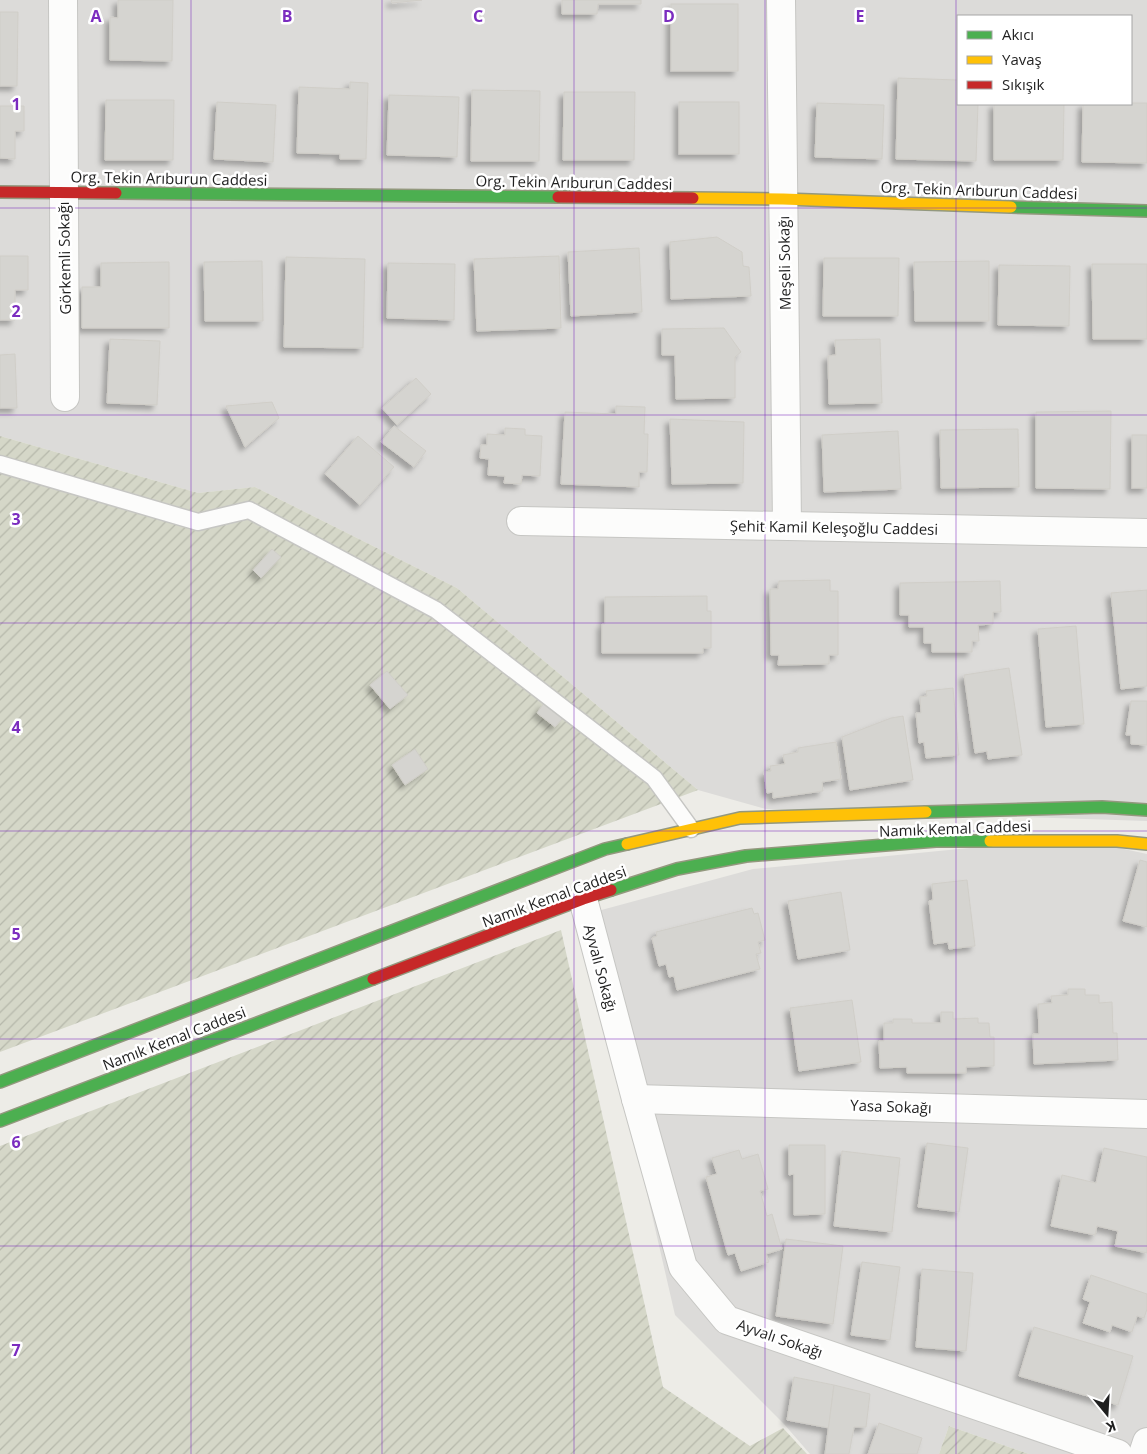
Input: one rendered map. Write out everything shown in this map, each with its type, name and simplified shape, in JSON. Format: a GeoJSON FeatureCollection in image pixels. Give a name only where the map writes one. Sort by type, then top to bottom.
{"type":"FeatureCollection","features":[{"type":"Feature","properties":{"kind":"street","name":"Görkemli Sokağı"},"geometry":{"type":"LineString","coordinates":[[63,0],[65,397]]}},
{"type":"Feature","properties":{"kind":"street","name":"Meşeli Sokağı"},"geometry":{"type":"LineString","coordinates":[[781,0],[788,525]]}},
{"type":"Feature","properties":{"kind":"street","name":"Org. Tekin Arıburun Caddesi"},"geometry":{"type":"LineString","coordinates":[[0,192],[784,199],[1147,211]]}},
{"type":"Feature","properties":{"kind":"street","name":"Şehit Kamil Keleşoğlu Caddesi"},"geometry":{"type":"LineString","coordinates":[[521,521],[1147,533]]}},
{"type":"Feature","properties":{"kind":"street","name":"Namık Kemal Caddesi"},"geometry":{"type":"LineString","coordinates":[[0,1082],[605,849],[740,818],[1102,807],[1147,810]]}},
{"type":"Feature","properties":{"kind":"street","name":"Namık Kemal Caddesi"},"geometry":{"type":"LineString","coordinates":[[0,1120],[583,898],[677,869],[746,856],[936,841],[1117,841],[1147,844]]}},
{"type":"Feature","properties":{"kind":"street","name":"Ayvalı Sokağı"},"geometry":{"type":"LineString","coordinates":[[583,898],[683,1267],[727,1320],[1118,1454]]}},
{"type":"Feature","properties":{"kind":"street","name":"Yasa Sokağı"},"geometry":{"type":"LineString","coordinates":[[636,1099],[1147,1114]]}},
{"type":"Feature","properties":{"kind":"street"},"geometry":{"type":"LineString","coordinates":[[1143,1454],[1147,1442]]}},
{"type":"Feature","properties":{"kind":"lane"},"geometry":{"type":"LineString","coordinates":[[0,464],[198,522],[249,510],[436,610],[654,778],[691,829]]}},
{"type":"Feature","properties":{"kind":"shaded area"},"geometry":{"type":"Polygon","coordinates":[[[0,0],[1147,0],[1147,821],[766,809],[698,790],[457,588],[255,487],[198,493],[0,436],[0,0]]]}},
{"type":"Feature","properties":{"kind":"shaded area"},"geometry":{"type":"Polygon","coordinates":[[[0,436],[198,493],[255,487],[457,588],[698,790],[0,1052],[0,436]]]}},
{"type":"Feature","properties":{"kind":"shaded area"},"geometry":{"type":"Polygon","coordinates":[[[1073,838],[1147,854],[1147,1454],[1029,1454],[949,1426],[939,1454],[810,1454],[784,1424],[675,1315],[583,915],[753,869],[1073,838]]]}},
{"type":"Feature","properties":{"kind":"shaded area"},"geometry":{"type":"Polygon","coordinates":[[[561,930],[663,1387],[750,1446],[783,1428],[807,1454],[0,1454],[0,1146],[561,930]]]}},
{"type":"Feature","properties":{"kind":"shaded area"},"geometry":{"type":"Polygon","coordinates":[[[949,1426],[1029,1454],[939,1454],[949,1426]]]}},
{"type":"Feature","properties":{"kind":"building"},"geometry":{"type":"Polygon","coordinates":[[[118,0],[173,0],[172,61],[110,60],[110,17],[118,18],[118,0]]]}},
{"type":"Feature","properties":{"kind":"building"},"geometry":{"type":"Polygon","coordinates":[[[391,0],[422,0],[392,3],[391,0]]]}},
{"type":"Feature","properties":{"kind":"building"},"geometry":{"type":"Polygon","coordinates":[[[562,0],[641,0],[641,4],[598,4],[597,14],[562,14],[562,0]]]}},
{"type":"Feature","properties":{"kind":"building"},"geometry":{"type":"Polygon","coordinates":[[[671,4],[738,4],[738,71],[671,71],[671,4]]]}},
{"type":"Feature","properties":{"kind":"building"},"geometry":{"type":"Polygon","coordinates":[[[0,12],[18,12],[17,86],[0,86],[0,12]]]}},
{"type":"Feature","properties":{"kind":"building"},"geometry":{"type":"Polygon","coordinates":[[[898,78],[957,80],[957,105],[978,105],[976,161],[896,159],[898,78]]]}},
{"type":"Feature","properties":{"kind":"building"},"geometry":{"type":"Polygon","coordinates":[[[350,82],[368,83],[366,159],[340,159],[340,154],[297,153],[299,87],[350,89],[350,82]]]}},
{"type":"Feature","properties":{"kind":"building"},"geometry":{"type":"Polygon","coordinates":[[[472,90],[540,91],[539,161],[471,161],[472,90]]]}},
{"type":"Feature","properties":{"kind":"building"},"geometry":{"type":"Polygon","coordinates":[[[564,92],[635,92],[634,160],[563,160],[564,92]]]}},
{"type":"Feature","properties":{"kind":"building"},"geometry":{"type":"Polygon","coordinates":[[[389,95],[459,97],[457,157],[387,155],[389,95]]]}},
{"type":"Feature","properties":{"kind":"building"},"geometry":{"type":"Polygon","coordinates":[[[106,100],[174,100],[173,160],[105,160],[106,100]]]}},
{"type":"Feature","properties":{"kind":"building"},"geometry":{"type":"Polygon","coordinates":[[[217,102],[276,105],[273,162],[214,159],[217,102]]]}},
{"type":"Feature","properties":{"kind":"building"},"geometry":{"type":"Polygon","coordinates":[[[679,102],[739,102],[739,154],[679,154],[679,102]]]}},
{"type":"Feature","properties":{"kind":"building"},"geometry":{"type":"Polygon","coordinates":[[[817,103],[884,105],[882,159],[815,157],[817,103]]]}},
{"type":"Feature","properties":{"kind":"building"},"geometry":{"type":"Polygon","coordinates":[[[1132,103],[1147,103],[1147,163],[1082,162],[1083,105],[1132,105],[1132,103]]]}},
{"type":"Feature","properties":{"kind":"building"},"geometry":{"type":"Polygon","coordinates":[[[994,105],[1064,105],[1063,160],[994,160],[994,105]]]}},
{"type":"Feature","properties":{"kind":"building"},"geometry":{"type":"Polygon","coordinates":[[[0,106],[24,106],[24,131],[15,131],[15,159],[0,158],[0,106]]]}},
{"type":"Feature","properties":{"kind":"building"},"geometry":{"type":"Polygon","coordinates":[[[717,237],[742,252],[743,266],[749,267],[751,296],[671,299],[670,242],[717,237]]]}},
{"type":"Feature","properties":{"kind":"building"},"geometry":{"type":"Polygon","coordinates":[[[639,248],[642,312],[571,316],[568,252],[639,248]]]}},
{"type":"Feature","properties":{"kind":"building"},"geometry":{"type":"Polygon","coordinates":[[[0,256],[28,256],[28,290],[15,290],[15,320],[0,320],[0,256]]]}},
{"type":"Feature","properties":{"kind":"building"},"geometry":{"type":"Polygon","coordinates":[[[559,256],[561,328],[477,331],[474,259],[559,256]]]}},
{"type":"Feature","properties":{"kind":"building"},"geometry":{"type":"Polygon","coordinates":[[[286,257],[365,259],[363,348],[284,347],[286,257]]]}},
{"type":"Feature","properties":{"kind":"building"},"geometry":{"type":"Polygon","coordinates":[[[824,258],[899,258],[898,316],[823,316],[824,258]]]}},
{"type":"Feature","properties":{"kind":"building"},"geometry":{"type":"Polygon","coordinates":[[[262,261],[263,321],[205,321],[204,262],[262,261]]]}},
{"type":"Feature","properties":{"kind":"building"},"geometry":{"type":"Polygon","coordinates":[[[989,261],[989,321],[915,321],[914,262],[989,261]]]}},
{"type":"Feature","properties":{"kind":"building"},"geometry":{"type":"Polygon","coordinates":[[[169,262],[169,328],[82,328],[82,287],[101,287],[101,263],[169,262]]]}},
{"type":"Feature","properties":{"kind":"building"},"geometry":{"type":"Polygon","coordinates":[[[388,263],[455,264],[454,320],[387,318],[388,263]]]}},
{"type":"Feature","properties":{"kind":"building"},"geometry":{"type":"Polygon","coordinates":[[[1092,264],[1147,264],[1147,339],[1093,339],[1092,264]]]}},
{"type":"Feature","properties":{"kind":"building"},"geometry":{"type":"Polygon","coordinates":[[[999,265],[1070,266],[1069,326],[998,325],[999,265]]]}},
{"type":"Feature","properties":{"kind":"building"},"geometry":{"type":"Polygon","coordinates":[[[724,328],[741,352],[735,357],[735,398],[676,399],[675,355],[662,355],[662,329],[724,328]]]}},
{"type":"Feature","properties":{"kind":"building"},"geometry":{"type":"Polygon","coordinates":[[[110,339],[160,341],[157,405],[107,403],[110,339]]]}},
{"type":"Feature","properties":{"kind":"building"},"geometry":{"type":"Polygon","coordinates":[[[880,339],[882,403],[829,404],[828,356],[836,355],[835,340],[880,339]]]}},
{"type":"Feature","properties":{"kind":"building"},"geometry":{"type":"Polygon","coordinates":[[[15,354],[17,408],[0,408],[0,355],[15,354]]]}},
{"type":"Feature","properties":{"kind":"building"},"geometry":{"type":"Polygon","coordinates":[[[416,378],[431,394],[397,425],[382,408],[416,378]]]}},
{"type":"Feature","properties":{"kind":"building"},"geometry":{"type":"Polygon","coordinates":[[[272,402],[279,418],[245,447],[226,406],[272,402]]]}},
{"type":"Feature","properties":{"kind":"building"},"geometry":{"type":"Polygon","coordinates":[[[616,406],[645,407],[644,434],[648,434],[647,472],[639,472],[639,487],[561,484],[565,412],[616,414],[616,406]]]}},
{"type":"Feature","properties":{"kind":"building"},"geometry":{"type":"Polygon","coordinates":[[[1111,411],[1110,489],[1036,488],[1036,412],[1111,411]]]}},
{"type":"Feature","properties":{"kind":"building"},"geometry":{"type":"Polygon","coordinates":[[[670,419],[744,422],[743,483],[672,484],[670,419]]]}},
{"type":"Feature","properties":{"kind":"building"},"geometry":{"type":"Polygon","coordinates":[[[394,426],[426,451],[414,467],[381,442],[394,426]]]}},
{"type":"Feature","properties":{"kind":"building"},"geometry":{"type":"Polygon","coordinates":[[[505,428],[525,429],[525,435],[542,436],[540,476],[522,475],[521,484],[504,483],[505,476],[488,475],[489,459],[480,458],[481,445],[487,445],[487,434],[505,435],[505,428]]]}},
{"type":"Feature","properties":{"kind":"building"},"geometry":{"type":"Polygon","coordinates":[[[1018,429],[1019,487],[941,488],[940,430],[1018,429]]]}},
{"type":"Feature","properties":{"kind":"building"},"geometry":{"type":"Polygon","coordinates":[[[898,431],[901,489],[824,492],[822,435],[898,431]]]}},
{"type":"Feature","properties":{"kind":"building"},"geometry":{"type":"Polygon","coordinates":[[[1132,435],[1147,435],[1147,488],[1132,488],[1132,435]]]}},
{"type":"Feature","properties":{"kind":"building"},"geometry":{"type":"Polygon","coordinates":[[[358,436],[394,467],[360,505],[325,474],[358,436]]]}},
{"type":"Feature","properties":{"kind":"building"},"geometry":{"type":"Polygon","coordinates":[[[272,549],[281,557],[261,578],[253,570],[272,549]]]}},
{"type":"Feature","properties":{"kind":"building"},"geometry":{"type":"Polygon","coordinates":[[[830,580],[830,591],[838,591],[838,655],[829,655],[829,664],[778,665],[779,655],[771,655],[770,589],[778,589],[779,581],[830,580]]]}},
{"type":"Feature","properties":{"kind":"building"},"geometry":{"type":"Polygon","coordinates":[[[1000,581],[1001,612],[993,612],[993,624],[978,625],[979,641],[972,641],[972,652],[932,652],[932,643],[924,643],[924,627],[909,627],[909,615],[900,615],[900,583],[1000,581]]]}},
{"type":"Feature","properties":{"kind":"building"},"geometry":{"type":"Polygon","coordinates":[[[1147,590],[1147,686],[1121,689],[1111,593],[1147,590]]]}},
{"type":"Feature","properties":{"kind":"building"},"geometry":{"type":"Polygon","coordinates":[[[707,596],[707,611],[711,611],[711,648],[703,648],[703,653],[602,653],[602,624],[605,624],[605,597],[707,596]]]}},
{"type":"Feature","properties":{"kind":"building"},"geometry":{"type":"Polygon","coordinates":[[[1076,626],[1084,724],[1046,727],[1038,629],[1076,626]]]}},
{"type":"Feature","properties":{"kind":"building"},"geometry":{"type":"Polygon","coordinates":[[[1009,668],[1022,755],[988,759],[987,751],[975,753],[964,675],[1009,668]]]}},
{"type":"Feature","properties":{"kind":"building"},"geometry":{"type":"Polygon","coordinates":[[[387,671],[408,695],[390,709],[370,685],[387,671]]]}},
{"type":"Feature","properties":{"kind":"building"},"geometry":{"type":"Polygon","coordinates":[[[953,688],[959,755],[926,758],[924,742],[919,743],[916,713],[921,713],[920,697],[927,696],[926,691],[953,688]]]}},
{"type":"Feature","properties":{"kind":"building"},"geometry":{"type":"Polygon","coordinates":[[[1131,701],[1147,701],[1147,745],[1131,744],[1131,735],[1126,735],[1131,701]]]}},
{"type":"Feature","properties":{"kind":"building"},"geometry":{"type":"Polygon","coordinates":[[[544,703],[563,718],[555,727],[537,713],[544,703]]]}},
{"type":"Feature","properties":{"kind":"building"},"geometry":{"type":"Polygon","coordinates":[[[903,716],[913,780],[850,790],[842,737],[891,718],[903,716]]]}},
{"type":"Feature","properties":{"kind":"building"},"geometry":{"type":"Polygon","coordinates":[[[836,742],[841,779],[822,782],[823,791],[773,798],[773,792],[767,793],[764,772],[771,771],[770,766],[785,764],[783,755],[798,752],[798,748],[836,742]]]}},
{"type":"Feature","properties":{"kind":"building"},"geometry":{"type":"Polygon","coordinates":[[[415,749],[428,769],[405,785],[392,765],[415,749]]]}},
{"type":"Feature","properties":{"kind":"building"},"geometry":{"type":"Polygon","coordinates":[[[1140,860],[1147,862],[1147,927],[1123,921],[1140,860]]]}},
{"type":"Feature","properties":{"kind":"building"},"geometry":{"type":"Polygon","coordinates":[[[967,880],[975,946],[949,949],[948,942],[934,944],[929,901],[933,900],[932,884],[967,880]]]}},
{"type":"Feature","properties":{"kind":"building"},"geometry":{"type":"Polygon","coordinates":[[[841,892],[850,950],[798,959],[788,901],[841,892]]]}},
{"type":"Feature","properties":{"kind":"building"},"geometry":{"type":"Polygon","coordinates":[[[752,908],[754,914],[758,913],[765,940],[758,942],[761,953],[756,954],[760,969],[677,990],[674,976],[669,977],[666,964],[659,966],[652,938],[657,936],[656,932],[752,908]]]}},
{"type":"Feature","properties":{"kind":"building"},"geometry":{"type":"Polygon","coordinates":[[[1068,989],[1085,989],[1085,995],[1099,995],[1099,1003],[1112,1002],[1113,1033],[1117,1033],[1118,1060],[1034,1064],[1033,1034],[1039,1034],[1038,1004],[1052,1003],[1051,996],[1068,995],[1068,989]]]}},
{"type":"Feature","properties":{"kind":"building"},"geometry":{"type":"Polygon","coordinates":[[[852,1000],[861,1062],[799,1071],[790,1008],[852,1000]]]}},
{"type":"Feature","properties":{"kind":"building"},"geometry":{"type":"Polygon","coordinates":[[[941,1012],[953,1012],[953,1019],[978,1018],[978,1023],[989,1023],[990,1037],[994,1037],[994,1066],[966,1067],[966,1073],[907,1073],[907,1067],[880,1068],[879,1041],[884,1041],[884,1023],[893,1023],[893,1019],[912,1019],[912,1023],[941,1023],[941,1012]]]}},
{"type":"Feature","properties":{"kind":"building"},"geometry":{"type":"Polygon","coordinates":[[[927,1143],[968,1148],[959,1212],[918,1207],[927,1143]]]}},
{"type":"Feature","properties":{"kind":"building"},"geometry":{"type":"Polygon","coordinates":[[[789,1145],[825,1145],[825,1214],[794,1215],[794,1174],[789,1175],[789,1145]]]}},
{"type":"Feature","properties":{"kind":"building"},"geometry":{"type":"Polygon","coordinates":[[[1104,1148],[1147,1157],[1147,1253],[1115,1246],[1118,1231],[1097,1226],[1095,1235],[1051,1226],[1062,1175],[1096,1183],[1104,1148]]]}},
{"type":"Feature","properties":{"kind":"building"},"geometry":{"type":"Polygon","coordinates":[[[739,1150],[742,1159],[758,1154],[768,1189],[760,1191],[767,1216],[772,1214],[782,1249],[766,1254],[769,1262],[741,1271],[735,1253],[728,1255],[706,1177],[717,1174],[712,1158],[739,1150]]]}},
{"type":"Feature","properties":{"kind":"building"},"geometry":{"type":"Polygon","coordinates":[[[842,1151],[900,1158],[892,1232],[834,1226],[842,1151]]]}},
{"type":"Feature","properties":{"kind":"building"},"geometry":{"type":"Polygon","coordinates":[[[786,1239],[843,1246],[833,1324],[776,1316],[786,1239]]]}},
{"type":"Feature","properties":{"kind":"building"},"geometry":{"type":"Polygon","coordinates":[[[862,1262],[900,1267],[890,1340],[851,1335],[862,1262]]]}},
{"type":"Feature","properties":{"kind":"building"},"geometry":{"type":"Polygon","coordinates":[[[922,1269],[973,1273],[966,1351],[916,1347],[922,1269]]]}},
{"type":"Feature","properties":{"kind":"building"},"geometry":{"type":"Polygon","coordinates":[[[1091,1275],[1147,1294],[1147,1309],[1144,1318],[1137,1316],[1132,1332],[1112,1325],[1110,1332],[1083,1323],[1090,1302],[1083,1299],[1091,1275]]]}},
{"type":"Feature","properties":{"kind":"building"},"geometry":{"type":"Polygon","coordinates":[[[1034,1327],[1133,1356],[1118,1405],[1019,1376],[1034,1327]]]}},
{"type":"Feature","properties":{"kind":"building"},"geometry":{"type":"Polygon","coordinates":[[[794,1377],[834,1385],[829,1428],[787,1420],[794,1377]]]}},
{"type":"Feature","properties":{"kind":"building"},"geometry":{"type":"Polygon","coordinates":[[[834,1385],[870,1394],[866,1427],[854,1427],[849,1454],[825,1454],[834,1385]]]}},
{"type":"Feature","properties":{"kind":"building"},"geometry":{"type":"Polygon","coordinates":[[[879,1423],[922,1438],[917,1454],[868,1454],[879,1423]]]}},
{"type":"Feature","properties":{"kind":"traffic: fast"},"geometry":{"type":"LineString","coordinates":[[116,193],[558,197]]}},
{"type":"Feature","properties":{"kind":"traffic: fast"},"geometry":{"type":"LineString","coordinates":[[1011,207],[1147,211]]}},
{"type":"Feature","properties":{"kind":"traffic: fast"},"geometry":{"type":"LineString","coordinates":[[926,812],[1102,807],[1147,810]]}},
{"type":"Feature","properties":{"kind":"traffic: fast"},"geometry":{"type":"LineString","coordinates":[[611,890],[677,869],[746,856],[936,841],[990,841]]}},
{"type":"Feature","properties":{"kind":"traffic: fast"},"geometry":{"type":"LineString","coordinates":[[0,1082],[605,849],[627,844]]}},
{"type":"Feature","properties":{"kind":"traffic: fast"},"geometry":{"type":"LineString","coordinates":[[0,1121],[373,979]]}},
{"type":"Feature","properties":{"kind":"traffic: slow"},"geometry":{"type":"LineString","coordinates":[[693,198],[783,199],[1011,207]]}},
{"type":"Feature","properties":{"kind":"traffic: slow"},"geometry":{"type":"LineString","coordinates":[[627,844],[740,818],[926,812]]}},
{"type":"Feature","properties":{"kind":"traffic: slow"},"geometry":{"type":"LineString","coordinates":[[990,841],[1117,841],[1147,844]]}},
{"type":"Feature","properties":{"kind":"traffic: jam"},"geometry":{"type":"LineString","coordinates":[[0,192],[116,193]]}},
{"type":"Feature","properties":{"kind":"traffic: jam"},"geometry":{"type":"LineString","coordinates":[[558,197],[693,198]]}},
{"type":"Feature","properties":{"kind":"traffic: jam"},"geometry":{"type":"LineString","coordinates":[[373,979],[611,890]]}}]}
